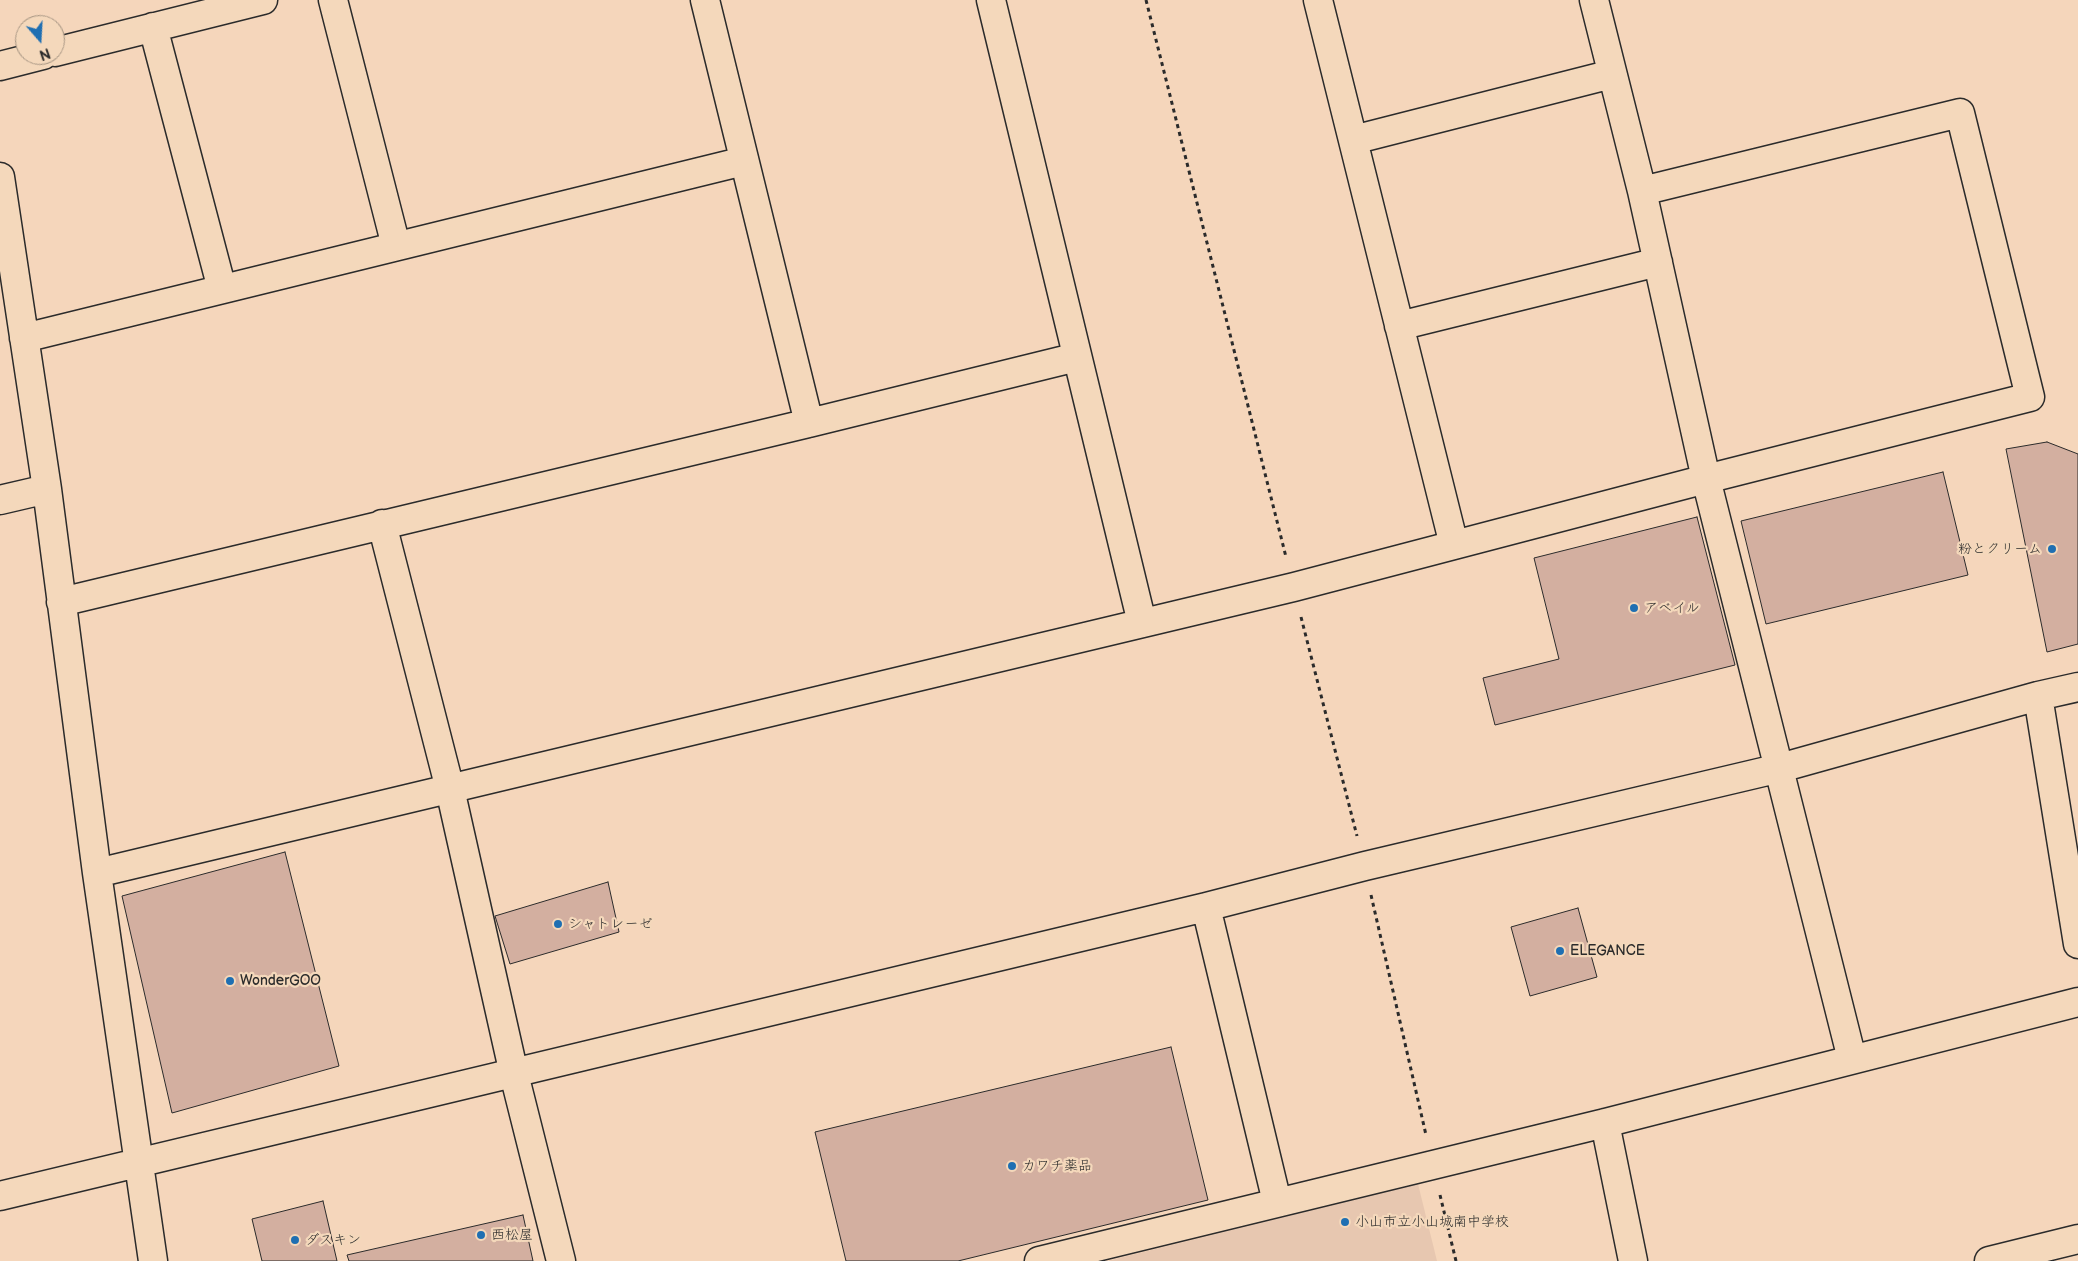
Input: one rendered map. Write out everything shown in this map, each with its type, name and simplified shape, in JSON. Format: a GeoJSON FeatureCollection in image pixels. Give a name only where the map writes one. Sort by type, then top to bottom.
{"type":"FeatureCollection","features":[{"type":"Feature","properties":{"kind":"street"},"geometry":{"type":"LineString","coordinates":[[65,49],[263,0]]}},
{"type":"Feature","properties":{"kind":"street"},"geometry":{"type":"LineString","coordinates":[[333,0],[396,246]]}},
{"type":"Feature","properties":{"kind":"street"},"geometry":{"type":"LineString","coordinates":[[705,0],[809,423]]}},
{"type":"Feature","properties":{"kind":"street"},"geometry":{"type":"LineString","coordinates":[[992,0],[1142,623]]}},
{"type":"Feature","properties":{"kind":"street"},"geometry":{"type":"LineString","coordinates":[[1318,0],[1454,545]]}},
{"type":"Feature","properties":{"kind":"street"},"geometry":{"type":"LineString","coordinates":[[1594,0],[1642,191],[1706,479],[1852,1059]]}},
{"type":"Feature","properties":{"kind":"street"},"geometry":{"type":"LineString","coordinates":[[153,26],[222,289]]}},
{"type":"Feature","properties":{"kind":"street"},"geometry":{"type":"LineString","coordinates":[[0,66],[15,62]]}},
{"type":"Feature","properties":{"kind":"street"},"geometry":{"type":"LineString","coordinates":[[1353,140],[1612,74]]}},
{"type":"Feature","properties":{"kind":"street"},"geometry":{"type":"LineString","coordinates":[[97,873],[1294,587],[1706,479],[2030,397],[1960,113],[1642,191]]}},
{"type":"Feature","properties":{"kind":"street"},"geometry":{"type":"LineString","coordinates":[[24,338],[744,161]]}},
{"type":"Feature","properties":{"kind":"street"},"geometry":{"type":"LineString","coordinates":[[0,177],[47,489],[97,873],[153,1261]]}},
{"type":"Feature","properties":{"kind":"street"},"geometry":{"type":"LineString","coordinates":[[1399,326],[1658,262]]}},
{"type":"Feature","properties":{"kind":"street"},"geometry":{"type":"LineString","coordinates":[[61,602],[1077,357]]}},
{"type":"Feature","properties":{"kind":"street"},"geometry":{"type":"LineString","coordinates":[[0,500],[47,489]]}},
{"type":"Feature","properties":{"kind":"street"},"geometry":{"type":"LineString","coordinates":[[382,524],[450,789],[514,1074],[561,1261]]}},
{"type":"Feature","properties":{"kind":"street"},"geometry":{"type":"LineString","coordinates":[[0,1196],[1206,907],[1365,866],[1780,768],[2038,696],[2078,687]]}},
{"type":"Feature","properties":{"kind":"street"},"geometry":{"type":"LineString","coordinates":[[2038,696],[2078,944]]}},
{"type":"Feature","properties":{"kind":"street"},"geometry":{"type":"LineString","coordinates":[[1206,907],[1277,1202]]}},
{"type":"Feature","properties":{"kind":"street"},"geometry":{"type":"LineString","coordinates":[[1039,1261],[1605,1123],[2078,1002]]}},
{"type":"Feature","properties":{"kind":"street"},"geometry":{"type":"LineString","coordinates":[[1605,1123],[1633,1261]]}},
{"type":"Feature","properties":{"kind":"street"},"geometry":{"type":"LineString","coordinates":[[1988,1261],[2078,1239]]}},
{"type":"Feature","properties":{"kind":"path"},"geometry":{"type":"LineString","coordinates":[[1146,0],[1365,866],[1432,1164],[1456,1261]]}},
{"type":"Feature","properties":{"kind":"shaded area","name":"小山市立小山城南中学校"},"geometry":{"type":"Polygon","coordinates":[[[1418,1184],[1437,1261],[1107,1261],[1418,1184]]]}},
{"type":"Feature","properties":{"kind":"building","name":"粉とクリーム"},"geometry":{"type":"Polygon","coordinates":[[[2047,442],[2078,454],[2078,644],[2047,652],[2006,449],[2047,442]]]}},
{"type":"Feature","properties":{"kind":"building"},"geometry":{"type":"Polygon","coordinates":[[[1943,472],[1968,575],[1766,624],[1741,521],[1943,472]]]}},
{"type":"Feature","properties":{"kind":"building","name":"アベイル"},"geometry":{"type":"Polygon","coordinates":[[[1697,517],[1735,665],[1495,725],[1483,678],[1559,659],[1534,558],[1697,517]]]}},
{"type":"Feature","properties":{"kind":"building","name":"WonderGOO"},"geometry":{"type":"Polygon","coordinates":[[[285,852],[339,1066],[172,1113],[122,896],[285,852]]]}},
{"type":"Feature","properties":{"kind":"building","name":"シャトレーゼ"},"geometry":{"type":"Polygon","coordinates":[[[608,882],[619,932],[510,964],[495,916],[608,882]]]}},
{"type":"Feature","properties":{"kind":"building"},"geometry":{"type":"Polygon","coordinates":[[[1578,908],[1597,977],[1530,996],[1511,927],[1578,908]]]}},
{"type":"Feature","properties":{"kind":"building","name":"カワチ薬品"},"geometry":{"type":"Polygon","coordinates":[[[1171,1047],[1208,1200],[958,1261],[846,1261],[815,1132],[1171,1047]]]}},
{"type":"Feature","properties":{"kind":"building","name":"ダスキン"},"geometry":{"type":"Polygon","coordinates":[[[323,1201],[337,1261],[262,1261],[252,1219],[323,1201]]]}},
{"type":"Feature","properties":{"kind":"building","name":"西松屋"},"geometry":{"type":"Polygon","coordinates":[[[523,1215],[533,1261],[349,1261],[347,1255],[523,1215]]]}},
{"type":"Feature","properties":{"kind":"place","name":"粉とクリーム"},"geometry":{"type":"Point","coordinates":[2052,549]}},
{"type":"Feature","properties":{"kind":"place","name":"アベイル"},"geometry":{"type":"Point","coordinates":[1634,608]}},
{"type":"Feature","properties":{"kind":"place","name":"シャトレーゼ"},"geometry":{"type":"Point","coordinates":[558,924]}},
{"type":"Feature","properties":{"kind":"place","name":"ELEGANCE"},"geometry":{"type":"Point","coordinates":[1560,951]}},
{"type":"Feature","properties":{"kind":"place","name":"WonderGOO"},"geometry":{"type":"Point","coordinates":[230,981]}},
{"type":"Feature","properties":{"kind":"place","name":"カワチ薬品"},"geometry":{"type":"Point","coordinates":[1012,1166]}},
{"type":"Feature","properties":{"kind":"place","name":"小山市立小山城南中学校"},"geometry":{"type":"Point","coordinates":[1345,1222]}},
{"type":"Feature","properties":{"kind":"place","name":"西松屋"},"geometry":{"type":"Point","coordinates":[481,1235]}},
{"type":"Feature","properties":{"kind":"place","name":"ダスキン"},"geometry":{"type":"Point","coordinates":[295,1240]}}]}
